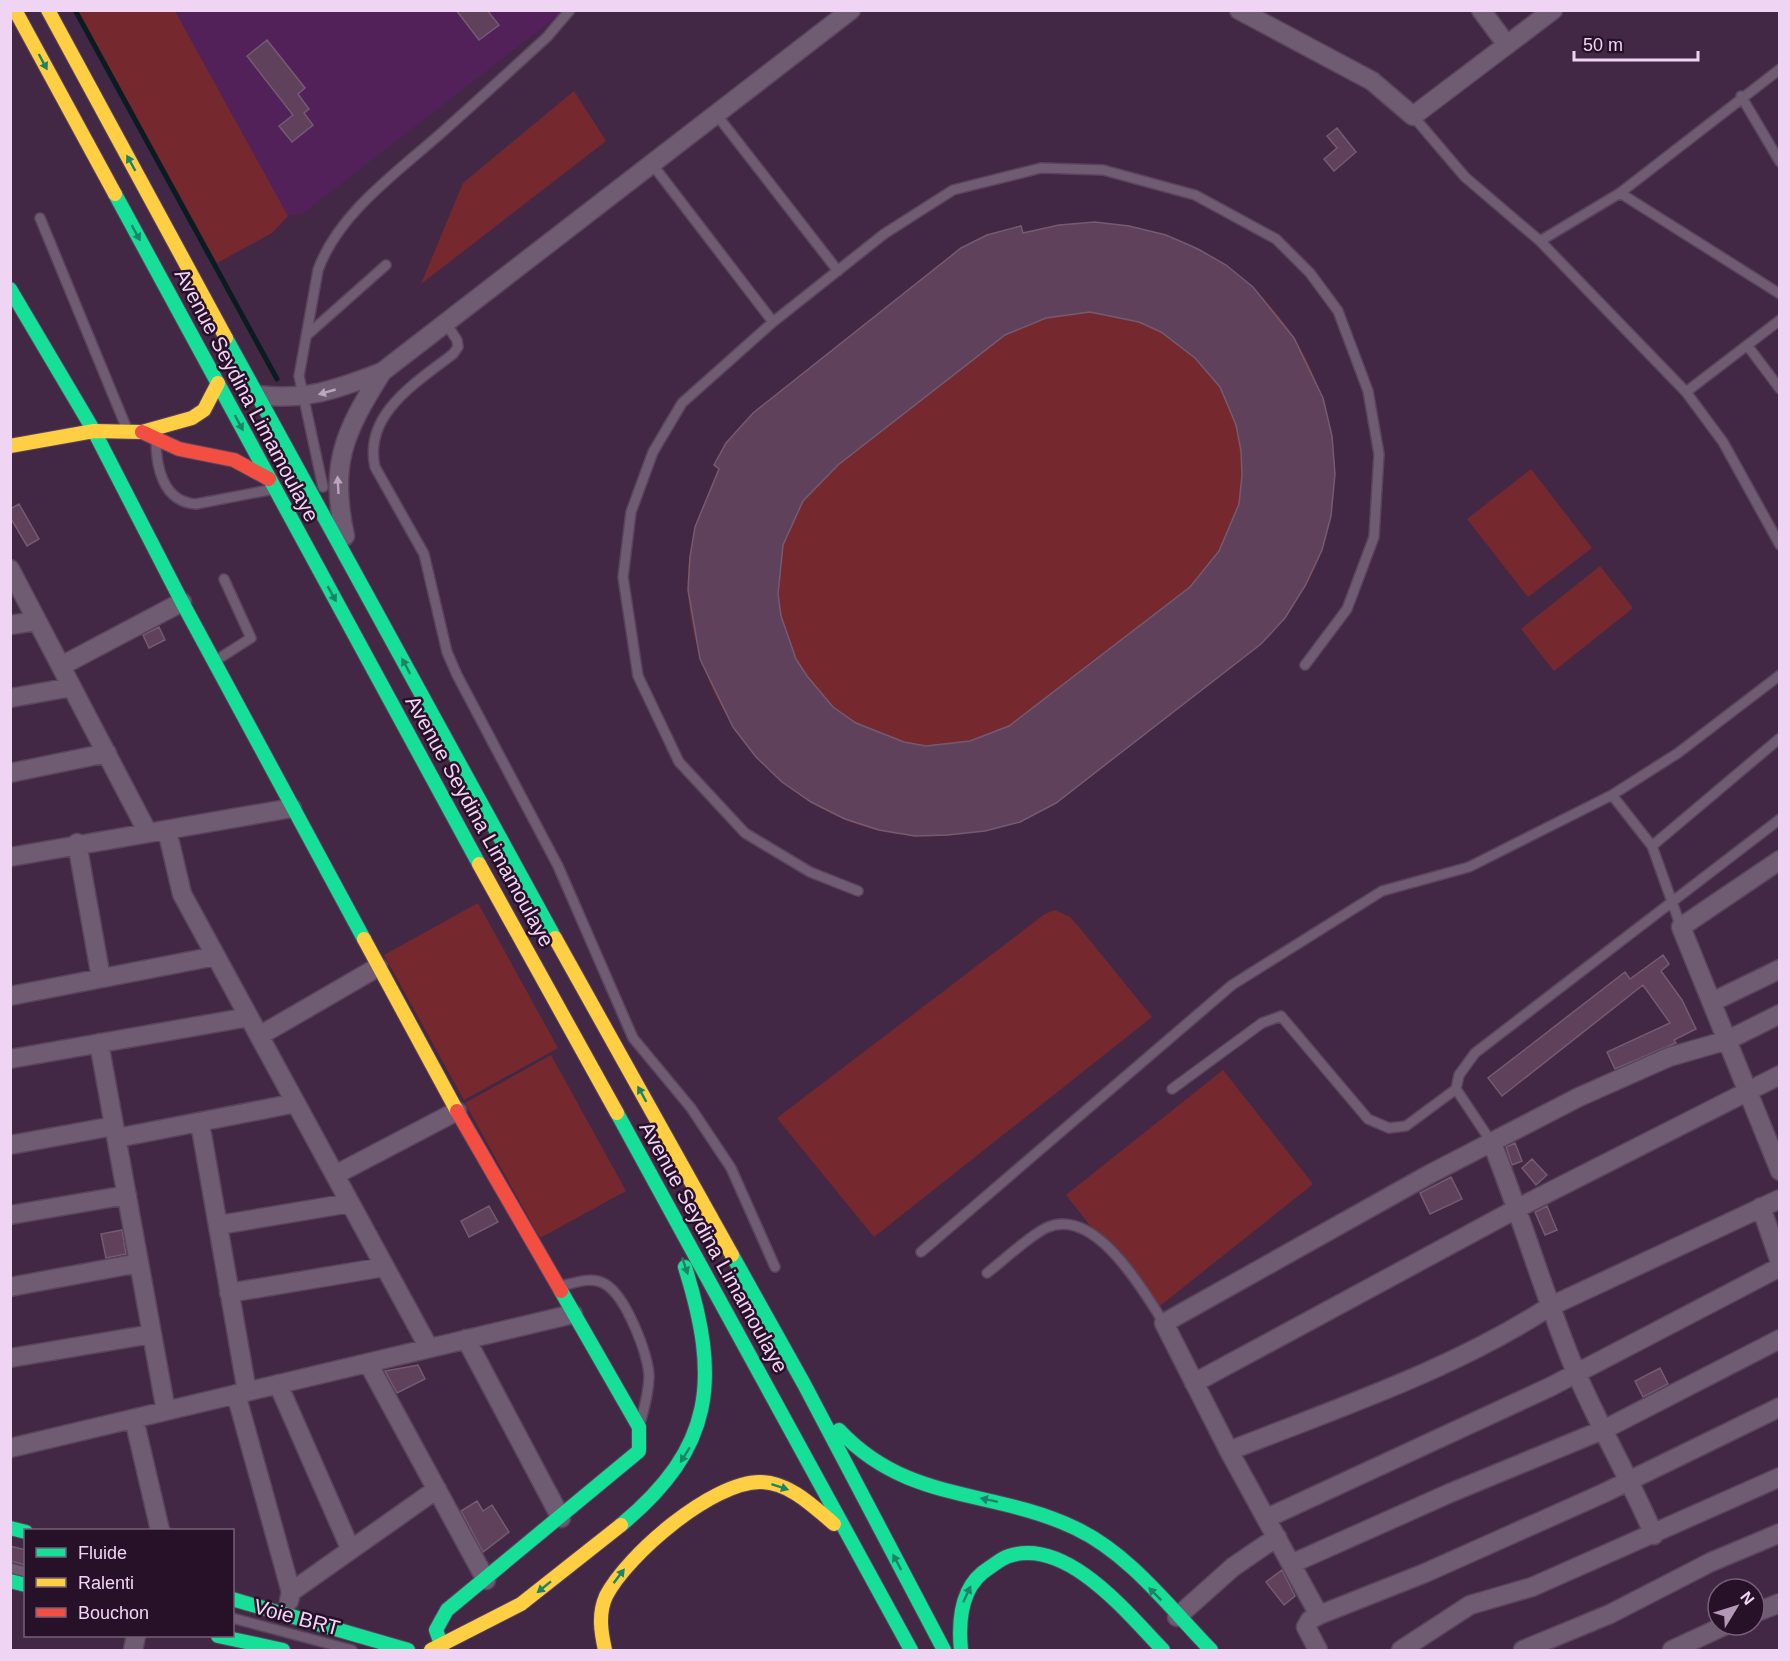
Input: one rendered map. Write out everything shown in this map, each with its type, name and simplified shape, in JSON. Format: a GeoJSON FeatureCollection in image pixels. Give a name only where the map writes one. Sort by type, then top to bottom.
{"type":"FeatureCollection","features":[{"type":"Feature","properties":{"kind":"main road","name":"Avenue Seydina Limamoulaye"},"geometry":{"type":"LineString","coordinates":[[15,10],[910,1650]]}},
{"type":"Feature","properties":{"kind":"main road","name":"Avenue Seydina Limamoulaye"},"geometry":{"type":"LineString","coordinates":[[48,10],[460,767],[804,1384],[944,1650]]}},
{"type":"Feature","properties":{"kind":"main road"},"geometry":{"type":"LineString","coordinates":[[11,291],[94,431],[214,662],[457,1111],[639,1426],[641,1439],[639,1451],[561,1518],[454,1604],[440,1618],[436,1630],[436,1647],[506,1613],[531,1597],[640,1509],[669,1479],[690,1449],[700,1423],[706,1388],[705,1353],[688,1277],[659,1191]]}},
{"type":"Feature","properties":{"kind":"main road"},"geometry":{"type":"LineString","coordinates":[[10,446],[94,431],[135,431],[192,418],[204,410],[218,383]]}},
{"type":"Feature","properties":{"kind":"main road"},"geometry":{"type":"LineString","coordinates":[[135,431],[179,449],[234,460],[272,484]]}},
{"type":"Feature","properties":{"kind":"main road"},"geometry":{"type":"LineString","coordinates":[[804,1384],[855,1449],[874,1463],[921,1486],[1021,1507],[1082,1532],[1106,1548],[1211,1650]]}},
{"type":"Feature","properties":{"kind":"main road"},"geometry":{"type":"LineString","coordinates":[[605,1650],[600,1631],[600,1612],[615,1580],[628,1564],[693,1512],[712,1497],[732,1487],[760,1482],[793,1492],[809,1502],[849,1538]]}},
{"type":"Feature","properties":{"kind":"main road"},"geometry":{"type":"LineString","coordinates":[[961,1650],[958,1619],[965,1595],[974,1580],[990,1566],[1009,1556],[1029,1553],[1050,1556],[1073,1565],[1088,1575],[1163,1650]]}},
{"type":"Feature","properties":{"kind":"main road"},"geometry":{"type":"LineString","coordinates":[[234,1600],[408,1650]]}},
{"type":"Feature","properties":{"kind":"main road"},"geometry":{"type":"LineString","coordinates":[[227,1637],[283,1650]]}},
{"type":"Feature","properties":{"kind":"street"},"geometry":{"type":"LineString","coordinates":[[258,395],[302,398],[327,393],[382,372],[851,10]]}},
{"type":"Feature","properties":{"kind":"street"},"geometry":{"type":"LineString","coordinates":[[1239,10],[1372,81],[1413,116],[1553,10]]}},
{"type":"Feature","properties":{"kind":"street"},"geometry":{"type":"LineString","coordinates":[[1481,10],[1507,45]]}},
{"type":"Feature","properties":{"kind":"street"},"geometry":{"type":"LineString","coordinates":[[351,563],[342,526],[337,472],[354,418],[382,372]]}},
{"type":"Feature","properties":{"kind":"street"},"geometry":{"type":"LineString","coordinates":[[10,569],[148,833]]}},
{"type":"Feature","properties":{"kind":"street"},"geometry":{"type":"LineString","coordinates":[[61,666],[182,602]]}},
{"type":"Feature","properties":{"kind":"street"},"geometry":{"type":"LineString","coordinates":[[10,625],[37,621]]}},
{"type":"Feature","properties":{"kind":"street"},"geometry":{"type":"LineString","coordinates":[[10,698],[72,687]]}},
{"type":"Feature","properties":{"kind":"street"},"geometry":{"type":"LineString","coordinates":[[10,772],[107,753]]}},
{"type":"Feature","properties":{"kind":"street"},"geometry":{"type":"LineString","coordinates":[[10,857],[77,843],[292,808]]}},
{"type":"Feature","properties":{"kind":"street"},"geometry":{"type":"LineString","coordinates":[[167,830],[182,894],[429,1348]]}},
{"type":"Feature","properties":{"kind":"street"},"geometry":{"type":"LineString","coordinates":[[77,843],[101,978]]}},
{"type":"Feature","properties":{"kind":"street"},"geometry":{"type":"LineString","coordinates":[[1779,860],[1681,927],[1747,1091],[1774,1140],[1779,1172]]}},
{"type":"Feature","properties":{"kind":"street"},"geometry":{"type":"LineString","coordinates":[[10,996],[216,956]]}},
{"type":"Feature","properties":{"kind":"street"},"geometry":{"type":"LineString","coordinates":[[259,1036],[378,968]]}},
{"type":"Feature","properties":{"kind":"street"},"geometry":{"type":"LineString","coordinates":[[1712,1002],[1779,969]]}},
{"type":"Feature","properties":{"kind":"street"},"geometry":{"type":"LineString","coordinates":[[1319,1615],[1229,1451],[1164,1323],[1579,1097],[1670,1057],[1728,1040],[1779,1014]]}},
{"type":"Feature","properties":{"kind":"street"},"geometry":{"type":"LineString","coordinates":[[10,1059],[249,1017]]}},
{"type":"Feature","properties":{"kind":"street"},"geometry":{"type":"LineString","coordinates":[[99,1043],[166,1411]]}},
{"type":"Feature","properties":{"kind":"street"},"geometry":{"type":"LineString","coordinates":[[1194,1383],[1518,1208],[1779,1076]]}},
{"type":"Feature","properties":{"kind":"street"},"geometry":{"type":"LineString","coordinates":[[10,1145],[201,1123],[296,1103]]}},
{"type":"Feature","properties":{"kind":"street"},"geometry":{"type":"LineString","coordinates":[[335,1175],[457,1111]]}},
{"type":"Feature","properties":{"kind":"street"},"geometry":{"type":"LineString","coordinates":[[201,1123],[219,1225],[242,1393],[291,1592],[284,1614]]}},
{"type":"Feature","properties":{"kind":"street"},"geometry":{"type":"LineString","coordinates":[[1492,1143],[1518,1208],[1549,1307],[1576,1373],[1631,1481],[1654,1535]]}},
{"type":"Feature","properties":{"kind":"street"},"geometry":{"type":"LineString","coordinates":[[10,1215],[127,1195]]}},
{"type":"Feature","properties":{"kind":"street"},"geometry":{"type":"LineString","coordinates":[[1229,1451],[1397,1384],[1518,1327],[1549,1307],[1779,1199]]}},
{"type":"Feature","properties":{"kind":"street"},"geometry":{"type":"LineString","coordinates":[[219,1225],[350,1203]]}},
{"type":"Feature","properties":{"kind":"street"},"geometry":{"type":"LineString","coordinates":[[1761,1207],[1779,1262]]}},
{"type":"Feature","properties":{"kind":"street"},"geometry":{"type":"LineString","coordinates":[[10,1287],[139,1263]]}},
{"type":"Feature","properties":{"kind":"street"},"geometry":{"type":"LineString","coordinates":[[229,1293],[384,1267]]}},
{"type":"Feature","properties":{"kind":"street"},"geometry":{"type":"LineString","coordinates":[[1267,1518],[1451,1435],[1576,1373],[1779,1267]]}},
{"type":"Feature","properties":{"kind":"street"},"geometry":{"type":"LineString","coordinates":[[10,1448],[573,1314]]}},
{"type":"Feature","properties":{"kind":"street"},"geometry":{"type":"LineString","coordinates":[[10,1358],[152,1334]]}},
{"type":"Feature","properties":{"kind":"street"},"geometry":{"type":"LineString","coordinates":[[466,1339],[561,1518]]}},
{"type":"Feature","properties":{"kind":"street"},"geometry":{"type":"LineString","coordinates":[[1291,1564],[1450,1492],[1605,1429],[1779,1339]]}},
{"type":"Feature","properties":{"kind":"street"},"geometry":{"type":"LineString","coordinates":[[368,1363],[486,1580]]}},
{"type":"Feature","properties":{"kind":"street"},"geometry":{"type":"LineString","coordinates":[[278,1384],[350,1548]]}},
{"type":"Feature","properties":{"kind":"street"},"geometry":{"type":"LineString","coordinates":[[1318,1650],[1306,1628],[1310,1620],[1319,1615],[1425,1573],[1631,1481],[1779,1407]]}},
{"type":"Feature","properties":{"kind":"street"},"geometry":{"type":"LineString","coordinates":[[134,1419],[160,1529]]}},
{"type":"Feature","properties":{"kind":"street"},"geometry":{"type":"LineString","coordinates":[[1401,1650],[1470,1605],[1532,1587],[1654,1535],[1779,1477]]}},
{"type":"Feature","properties":{"kind":"street"},"geometry":{"type":"LineString","coordinates":[[291,1592],[350,1548],[437,1489]]}},
{"type":"Feature","properties":{"kind":"street"},"geometry":{"type":"LineString","coordinates":[[1523,1650],[1610,1614],[1711,1562],[1779,1533]]}},
{"type":"Feature","properties":{"kind":"street"},"geometry":{"type":"LineString","coordinates":[[1177,1617],[1233,1567],[1277,1538]]}},
{"type":"Feature","properties":{"kind":"street"},"geometry":{"type":"LineString","coordinates":[[1672,1650],[1706,1634]]}},
{"type":"Feature","properties":{"kind":"lane"},"geometry":{"type":"LineString","coordinates":[[333,531],[299,376],[318,270],[323,254],[340,231],[389,180],[547,37],[570,10]]}},
{"type":"Feature","properties":{"kind":"lane"},"geometry":{"type":"LineString","coordinates":[[1540,241],[1620,193],[1779,69]]}},
{"type":"Feature","properties":{"kind":"lane"},"geometry":{"type":"LineString","coordinates":[[1742,96],[1779,162]]}},
{"type":"Feature","properties":{"kind":"lane"},"geometry":{"type":"LineString","coordinates":[[716,114],[838,271]]}},
{"type":"Feature","properties":{"kind":"lane"},"geometry":{"type":"LineString","coordinates":[[1413,116],[1465,177],[1540,241],[1686,392],[1722,442],[1779,544]]}},
{"type":"Feature","properties":{"kind":"lane"},"geometry":{"type":"LineString","coordinates":[[652,164],[773,322]]}},
{"type":"Feature","properties":{"kind":"lane"},"geometry":{"type":"LineString","coordinates":[[858,891],[810,872],[745,832],[679,762],[638,676],[623,577],[631,512],[653,452],[682,403],[773,322],[884,234],[953,190],[1041,168],[1109,170],[1195,195],[1276,239],[1310,273],[1338,311],[1368,391],[1379,454],[1374,537],[1347,609],[1305,665]]}},
{"type":"Feature","properties":{"kind":"lane"},"geometry":{"type":"LineString","coordinates":[[1620,193],[1779,294]]}},
{"type":"Feature","properties":{"kind":"lane"},"geometry":{"type":"LineString","coordinates":[[40,218],[135,431]]}},
{"type":"Feature","properties":{"kind":"lane"},"geometry":{"type":"LineString","coordinates":[[306,336],[386,265]]}},
{"type":"Feature","properties":{"kind":"lane"},"geometry":{"type":"LineString","coordinates":[[1686,392],[1779,320]]}},
{"type":"Feature","properties":{"kind":"lane"},"geometry":{"type":"LineString","coordinates":[[445,322],[457,340],[458,347],[453,354],[407,389],[385,413],[378,425],[372,452],[375,467],[424,554],[447,652],[457,675],[558,866],[633,1038],[691,1108],[730,1168],[775,1267]]}},
{"type":"Feature","properties":{"kind":"lane"},"geometry":{"type":"LineString","coordinates":[[1747,345],[1779,389]]}},
{"type":"Feature","properties":{"kind":"lane"},"geometry":{"type":"LineString","coordinates":[[156,438],[156,468],[175,497],[183,503],[196,504],[272,484]]}},
{"type":"Feature","properties":{"kind":"lane"},"geometry":{"type":"LineString","coordinates":[[214,662],[251,638],[224,579]]}},
{"type":"Feature","properties":{"kind":"lane"},"geometry":{"type":"LineString","coordinates":[[921,1252],[1232,985],[1382,891],[1469,867],[1612,795],[1686,747],[1779,675]]}},
{"type":"Feature","properties":{"kind":"lane"},"geometry":{"type":"LineString","coordinates":[[1652,846],[1779,738]]}},
{"type":"Feature","properties":{"kind":"lane"},"geometry":{"type":"LineString","coordinates":[[1612,795],[1652,846],[1681,927]]}},
{"type":"Feature","properties":{"kind":"lane"},"geometry":{"type":"LineString","coordinates":[[1172,1089],[1262,1023],[1281,1016],[1368,1119],[1389,1128],[1406,1126],[1456,1089],[1459,1075],[1475,1053],[1530,1009],[1673,903],[1779,819]]}},
{"type":"Feature","properties":{"kind":"lane"},"geometry":{"type":"LineString","coordinates":[[1456,1089],[1492,1143]]}},
{"type":"Feature","properties":{"kind":"lane"},"geometry":{"type":"LineString","coordinates":[[987,1274],[1047,1228],[1068,1226],[1093,1234],[1126,1265],[1164,1323]]}},
{"type":"Feature","properties":{"kind":"lane"},"geometry":{"type":"LineString","coordinates":[[558,1287],[589,1280],[606,1284],[623,1301],[642,1347],[649,1373],[648,1396],[639,1426]]}},
{"type":"Feature","properties":{"kind":"lane","name":"Voie BRT"},"geometry":{"type":"LineString","coordinates":[[234,1619],[352,1650]]}},
{"type":"Feature","properties":{"kind":"shaded area"},"geometry":{"type":"Polygon","coordinates":[[[78,11],[175,11],[288,216],[272,233],[217,263],[78,11]]]}},
{"type":"Feature","properties":{"kind":"shaded area"},"geometry":{"type":"Polygon","coordinates":[[[175,11],[560,11],[560,14],[302,214],[288,216],[175,11]]]}},
{"type":"Feature","properties":{"kind":"shaded area"},"geometry":{"type":"Polygon","coordinates":[[[574,91],[606,141],[421,284],[463,183],[574,91]]]}},
{"type":"Feature","properties":{"kind":"shaded area"},"geometry":{"type":"Polygon","coordinates":[[[1095,222],[1149,231],[1200,250],[1238,275],[1270,305],[1295,340],[1315,378],[1327,419],[1333,461],[1331,505],[1317,563],[1288,612],[1261,644],[1020,822],[968,833],[916,836],[870,828],[828,812],[790,788],[757,757],[730,720],[709,680],[695,636],[688,591],[688,575],[696,528],[719,469],[714,465],[726,443],[753,413],[961,248],[987,235],[1021,226],[1023,232],[1059,225],[1095,222]]]}},
{"type":"Feature","properties":{"kind":"shaded area"},"geometry":{"type":"Polygon","coordinates":[[[1531,469],[1592,548],[1528,597],[1467,519],[1531,469]]]}},
{"type":"Feature","properties":{"kind":"shaded area"},"geometry":{"type":"Polygon","coordinates":[[[1600,566],[1633,608],[1554,671],[1521,629],[1600,566]]]}},
{"type":"Feature","properties":{"kind":"shaded area"},"geometry":{"type":"Polygon","coordinates":[[[478,903],[558,1048],[464,1100],[384,955],[478,903]]]}},
{"type":"Feature","properties":{"kind":"shaded area"},"geometry":{"type":"Polygon","coordinates":[[[1055,910],[1070,917],[1152,1017],[874,1237],[777,1118],[1045,914],[1055,910]]]}},
{"type":"Feature","properties":{"kind":"shaded area"},"geometry":{"type":"Polygon","coordinates":[[[551,1055],[626,1191],[540,1238],[465,1103],[551,1055]]]}},
{"type":"Feature","properties":{"kind":"shaded area"},"geometry":{"type":"Polygon","coordinates":[[[1223,1070],[1313,1184],[1156,1309],[1066,1195],[1223,1070]]]}},
{"type":"Feature","properties":{"kind":"building"},"geometry":{"type":"Polygon","coordinates":[[[456,10],[487,10],[499,25],[479,40],[456,10]]]}},
{"type":"Feature","properties":{"kind":"building"},"geometry":{"type":"Polygon","coordinates":[[[267,40],[305,88],[298,94],[309,109],[304,113],[313,125],[292,142],[279,126],[293,115],[247,56],[267,40]]]}},
{"type":"Feature","properties":{"kind":"building"},"geometry":{"type":"Polygon","coordinates":[[[1337,128],[1356,152],[1334,171],[1324,159],[1337,148],[1327,136],[1337,128]]]}},
{"type":"Feature","properties":{"kind":"building"},"geometry":{"type":"Polygon","coordinates":[[[1095,222],[1129,226],[1166,235],[1226,265],[1253,287],[1294,338],[1323,398],[1332,436],[1335,474],[1331,516],[1322,550],[1305,586],[1285,618],[1261,644],[1056,803],[1020,822],[985,831],[947,835],[915,836],[879,830],[845,819],[811,802],[782,782],[756,757],[733,727],[700,659],[688,590],[690,557],[695,527],[719,469],[714,465],[726,443],[753,413],[961,248],[987,235],[1021,226],[1023,233],[1059,225],[1095,222]],[[1090,312],[1046,318],[1005,335],[838,465],[803,501],[783,545],[778,594],[781,616],[796,659],[833,707],[856,723],[904,742],[926,746],[970,741],[1009,726],[1190,587],[1219,551],[1239,504],[1242,475],[1241,451],[1236,425],[1220,387],[1195,358],[1161,332],[1139,322],[1090,312]]]}},
{"type":"Feature","properties":{"kind":"building"},"geometry":{"type":"Polygon","coordinates":[[[19,504],[39,539],[27,546],[10,517],[10,509],[19,504]]]}},
{"type":"Feature","properties":{"kind":"building"},"geometry":{"type":"Polygon","coordinates":[[[159,627],[165,640],[149,648],[143,635],[159,627]]]}},
{"type":"Feature","properties":{"kind":"building"},"geometry":{"type":"Polygon","coordinates":[[[1663,955],[1669,964],[1661,971],[1682,1000],[1696,1029],[1674,1040],[1676,1043],[1615,1069],[1607,1052],[1670,1023],[1643,985],[1502,1096],[1488,1078],[1625,972],[1630,979],[1663,955]]]}},
{"type":"Feature","properties":{"kind":"building"},"geometry":{"type":"Polygon","coordinates":[[[1515,1143],[1522,1161],[1512,1165],[1506,1147],[1515,1143]]]}},
{"type":"Feature","properties":{"kind":"building"},"geometry":{"type":"Polygon","coordinates":[[[1532,1159],[1547,1175],[1536,1185],[1522,1168],[1532,1159]]]}},
{"type":"Feature","properties":{"kind":"building"},"geometry":{"type":"Polygon","coordinates":[[[1451,1177],[1462,1199],[1430,1214],[1420,1193],[1451,1177]]]}},
{"type":"Feature","properties":{"kind":"building"},"geometry":{"type":"Polygon","coordinates":[[[489,1206],[498,1222],[469,1237],[461,1221],[489,1206]]]}},
{"type":"Feature","properties":{"kind":"building"},"geometry":{"type":"Polygon","coordinates":[[[1547,1206],[1557,1230],[1545,1235],[1535,1212],[1547,1206]]]}},
{"type":"Feature","properties":{"kind":"building"},"geometry":{"type":"Polygon","coordinates":[[[122,1230],[126,1254],[106,1258],[101,1234],[122,1230]]]}},
{"type":"Feature","properties":{"kind":"building"},"geometry":{"type":"Polygon","coordinates":[[[418,1365],[425,1379],[397,1393],[385,1371],[418,1365]]]}},
{"type":"Feature","properties":{"kind":"building"},"geometry":{"type":"Polygon","coordinates":[[[1660,1368],[1668,1384],[1643,1397],[1635,1381],[1660,1368]]]}},
{"type":"Feature","properties":{"kind":"building"},"geometry":{"type":"Polygon","coordinates":[[[477,1501],[483,1511],[492,1505],[509,1532],[483,1552],[461,1511],[477,1501]]]}},
{"type":"Feature","properties":{"kind":"building"},"geometry":{"type":"Polygon","coordinates":[[[10,1546],[24,1550],[24,1564],[10,1561],[10,1546]]]}},
{"type":"Feature","properties":{"kind":"building"},"geometry":{"type":"Polygon","coordinates":[[[1282,1570],[1295,1596],[1284,1605],[1266,1582],[1282,1570]]]}},
{"type":"Feature","properties":{"kind":"waterway"},"geometry":{"type":"LineString","coordinates":[[75,10],[277,379]]}},
{"type":"Feature","properties":{"kind":"traffic: fast"},"geometry":{"type":"LineString","coordinates":[[115,194],[479,864]]}},
{"type":"Feature","properties":{"kind":"traffic: fast"},"geometry":{"type":"LineString","coordinates":[[10,289],[94,431],[182,602],[364,939]]}},
{"type":"Feature","properties":{"kind":"traffic: fast"},"geometry":{"type":"LineString","coordinates":[[226,338],[555,938]]}},
{"type":"Feature","properties":{"kind":"traffic: fast"},"geometry":{"type":"LineString","coordinates":[[617,1113],[911,1650]]}},
{"type":"Feature","properties":{"kind":"traffic: fast"},"geometry":{"type":"LineString","coordinates":[[732,1255],[804,1384],[944,1650]]}},
{"type":"Feature","properties":{"kind":"traffic: fast"},"geometry":{"type":"LineString","coordinates":[[621,1525],[652,1496],[676,1468],[692,1439],[701,1409],[705,1377],[703,1344],[685,1267]]}},
{"type":"Feature","properties":{"kind":"traffic: fast"},"geometry":{"type":"LineString","coordinates":[[441,1644],[436,1630],[447,1610],[639,1451],[639,1427],[561,1291]]}},
{"type":"Feature","properties":{"kind":"traffic: fast"},"geometry":{"type":"LineString","coordinates":[[839,1430],[866,1454],[893,1471],[951,1492],[1044,1515],[1095,1539],[1114,1552],[1148,1583],[1211,1650]]}},
{"type":"Feature","properties":{"kind":"traffic: fast"},"geometry":{"type":"LineString","coordinates":[[10,1528],[24,1532]]}},
{"type":"Feature","properties":{"kind":"traffic: fast"},"geometry":{"type":"LineString","coordinates":[[961,1650],[961,1615],[972,1584],[980,1575],[1004,1558],[1031,1553],[1053,1558],[1095,1582],[1163,1650]]}},
{"type":"Feature","properties":{"kind":"traffic: fast"},"geometry":{"type":"LineString","coordinates":[[10,1581],[24,1584]]}},
{"type":"Feature","properties":{"kind":"traffic: fast"},"geometry":{"type":"LineString","coordinates":[[234,1600],[408,1650]]}},
{"type":"Feature","properties":{"kind":"traffic: fast"},"geometry":{"type":"LineString","coordinates":[[223,1637],[283,1650]]}},
{"type":"Feature","properties":{"kind":"traffic: slow"},"geometry":{"type":"LineString","coordinates":[[15,10],[115,194]]}},
{"type":"Feature","properties":{"kind":"traffic: slow"},"geometry":{"type":"LineString","coordinates":[[48,10],[226,338]]}},
{"type":"Feature","properties":{"kind":"traffic: slow"},"geometry":{"type":"LineString","coordinates":[[10,446],[94,431],[142,432],[192,418],[204,410],[218,383]]}},
{"type":"Feature","properties":{"kind":"traffic: slow"},"geometry":{"type":"LineString","coordinates":[[479,864],[617,1113]]}},
{"type":"Feature","properties":{"kind":"traffic: slow"},"geometry":{"type":"LineString","coordinates":[[555,938],[732,1255]]}},
{"type":"Feature","properties":{"kind":"traffic: slow"},"geometry":{"type":"LineString","coordinates":[[364,939],[457,1111]]}},
{"type":"Feature","properties":{"kind":"traffic: slow"},"geometry":{"type":"LineString","coordinates":[[605,1650],[601,1630],[602,1610],[606,1596],[617,1579],[651,1542],[696,1507],[719,1494],[740,1485],[771,1483],[800,1496],[834,1524]]}},
{"type":"Feature","properties":{"kind":"traffic: slow"},"geometry":{"type":"LineString","coordinates":[[431,1650],[521,1604],[621,1525]]}},
{"type":"Feature","properties":{"kind":"traffic: jam"},"geometry":{"type":"LineString","coordinates":[[142,432],[179,449],[234,460],[269,479]]}},
{"type":"Feature","properties":{"kind":"traffic: jam"},"geometry":{"type":"LineString","coordinates":[[457,1111],[561,1291]]}}]}
